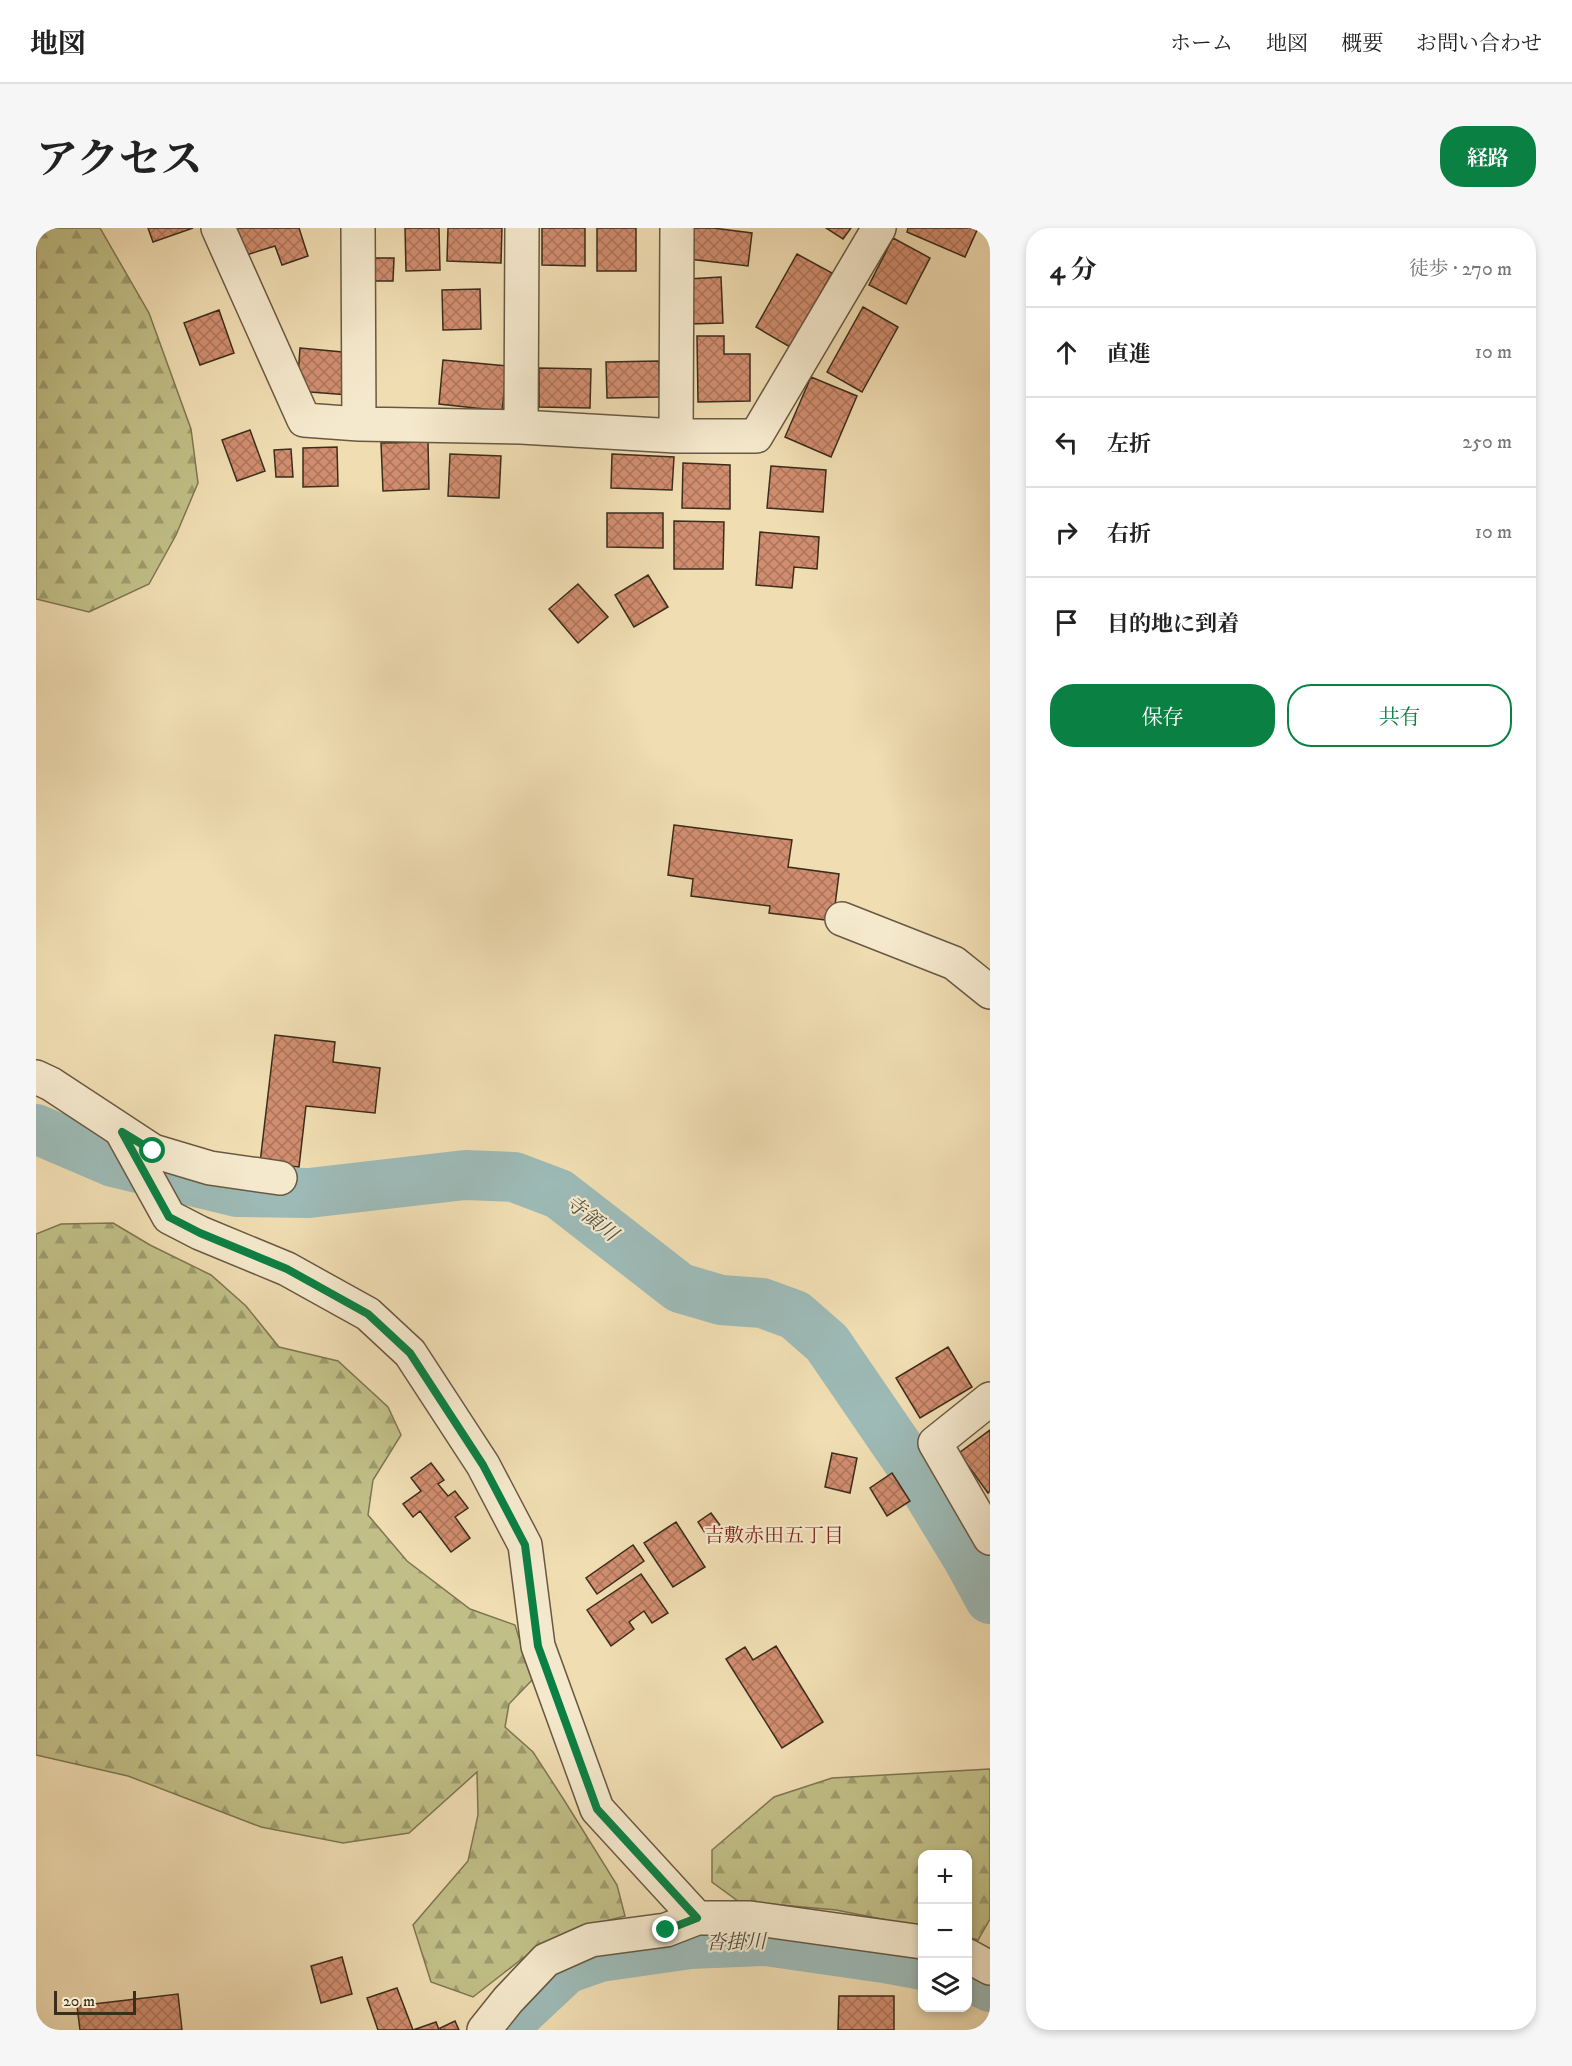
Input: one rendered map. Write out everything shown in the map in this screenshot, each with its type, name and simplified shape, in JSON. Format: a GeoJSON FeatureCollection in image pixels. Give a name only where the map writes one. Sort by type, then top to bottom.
{"type":"FeatureCollection","features":[{"type":"Feature","properties":{"kind":"street"},"geometry":{"type":"LineString","coordinates":[[218,228],[304,420],[359,424],[521,427],[676,436],[756,436],[879,228]]}},
{"type":"Feature","properties":{"kind":"street"},"geometry":{"type":"LineString","coordinates":[[358,228],[359,424]]}},
{"type":"Feature","properties":{"kind":"street"},"geometry":{"type":"LineString","coordinates":[[521,427],[522,228]]}},
{"type":"Feature","properties":{"kind":"street"},"geometry":{"type":"LineString","coordinates":[[676,436],[677,228]]}},
{"type":"Feature","properties":{"kind":"street"},"geometry":{"type":"LineString","coordinates":[[842,919],[954,963],[990,992]]}},
{"type":"Feature","properties":{"kind":"street"},"geometry":{"type":"LineString","coordinates":[[36,1077],[51,1084],[126,1138],[153,1151],[210,1168],[279,1178]]}},
{"type":"Feature","properties":{"kind":"street"},"geometry":{"type":"LineString","coordinates":[[126,1138],[169,1217],[200,1233],[287,1269],[368,1314],[410,1353],[483,1465],[525,1545],[538,1646],[597,1809],[697,1918]]}},
{"type":"Feature","properties":{"kind":"street"},"geometry":{"type":"LineString","coordinates":[[990,1399],[935,1443],[990,1538]]}},
{"type":"Feature","properties":{"kind":"street"},"geometry":{"type":"LineString","coordinates":[[484,2030],[508,2000],[546,1960],[591,1940],[666,1930],[697,1918],[750,1918],[918,1941]]}},
{"type":"Feature","properties":{"kind":"street"},"geometry":{"type":"LineString","coordinates":[[972,1958],[990,1968]]}},
{"type":"Feature","properties":{"kind":"green space"},"geometry":{"type":"Polygon","coordinates":[[[36,228],[100,228],[149,313],[191,429],[198,483],[176,535],[149,584],[89,612],[36,599],[36,228]]]}},
{"type":"Feature","properties":{"kind":"green space"},"geometry":{"type":"Polygon","coordinates":[[[113,1223],[150,1245],[211,1275],[246,1306],[279,1347],[338,1361],[388,1407],[401,1435],[373,1480],[368,1515],[407,1561],[470,1609],[515,1625],[532,1680],[509,1704],[505,1727],[533,1752],[564,1800],[617,1885],[625,1916],[572,1930],[523,1958],[473,1997],[431,1982],[413,1925],[468,1861],[478,1815],[477,1772],[409,1833],[343,1843],[261,1827],[128,1776],[36,1755],[36,1234],[61,1224],[113,1223]]]}},
{"type":"Feature","properties":{"kind":"green space"},"geometry":{"type":"Polygon","coordinates":[[[990,1769],[990,1919],[978,1940],[972,1938],[972,1850],[918,1850],[918,1926],[836,1910],[738,1901],[712,1882],[712,1850],[774,1797],[832,1778],[990,1769]]]}},
{"type":"Feature","properties":{"kind":"building"},"geometry":{"type":"Polygon","coordinates":[[[148,228],[193,228],[153,242],[148,228]]]}},
{"type":"Feature","properties":{"kind":"building"},"geometry":{"type":"Polygon","coordinates":[[[233,228],[299,228],[308,256],[282,265],[275,246],[243,256],[233,228]]]}},
{"type":"Feature","properties":{"kind":"building"},"geometry":{"type":"Polygon","coordinates":[[[405,228],[439,228],[440,270],[406,271],[405,228]]]}},
{"type":"Feature","properties":{"kind":"building"},"geometry":{"type":"Polygon","coordinates":[[[448,228],[502,228],[501,263],[447,261],[448,228]]]}},
{"type":"Feature","properties":{"kind":"building"},"geometry":{"type":"Polygon","coordinates":[[[542,228],[585,228],[585,266],[542,265],[542,228]]]}},
{"type":"Feature","properties":{"kind":"building"},"geometry":{"type":"Polygon","coordinates":[[[597,228],[636,228],[636,271],[597,271],[597,228]]]}},
{"type":"Feature","properties":{"kind":"building"},"geometry":{"type":"Polygon","coordinates":[[[693,228],[752,233],[748,266],[689,259],[693,228]]]}},
{"type":"Feature","properties":{"kind":"building"},"geometry":{"type":"Polygon","coordinates":[[[826,228],[851,228],[843,239],[826,228]]]}},
{"type":"Feature","properties":{"kind":"building"},"geometry":{"type":"Polygon","coordinates":[[[908,228],[978,228],[965,257],[907,232],[908,228]]]}},
{"type":"Feature","properties":{"kind":"building"},"geometry":{"type":"Polygon","coordinates":[[[893,238],[930,258],[906,304],[869,285],[893,238]]]}},
{"type":"Feature","properties":{"kind":"building"},"geometry":{"type":"Polygon","coordinates":[[[797,254],[832,273],[790,347],[756,327],[797,254]]]}},
{"type":"Feature","properties":{"kind":"building"},"geometry":{"type":"Polygon","coordinates":[[[373,258],[394,258],[393,281],[372,281],[373,258]]]}},
{"type":"Feature","properties":{"kind":"building"},"geometry":{"type":"Polygon","coordinates":[[[721,277],[723,323],[691,324],[688,279],[721,277]]]}},
{"type":"Feature","properties":{"kind":"building"},"geometry":{"type":"Polygon","coordinates":[[[480,289],[481,329],[443,330],[442,290],[480,289]]]}},
{"type":"Feature","properties":{"kind":"building"},"geometry":{"type":"Polygon","coordinates":[[[863,307],[898,327],[862,392],[827,372],[863,307]]]}},
{"type":"Feature","properties":{"kind":"building"},"geometry":{"type":"Polygon","coordinates":[[[219,310],[234,353],[200,365],[184,323],[219,310]]]}},
{"type":"Feature","properties":{"kind":"building"},"geometry":{"type":"Polygon","coordinates":[[[697,336],[724,336],[724,354],[750,354],[750,401],[698,402],[697,336]]]}},
{"type":"Feature","properties":{"kind":"building"},"geometry":{"type":"Polygon","coordinates":[[[300,348],[353,353],[349,395],[297,391],[300,348]]]}},
{"type":"Feature","properties":{"kind":"building"},"geometry":{"type":"Polygon","coordinates":[[[443,360],[507,366],[502,411],[439,404],[443,360]]]}},
{"type":"Feature","properties":{"kind":"building"},"geometry":{"type":"Polygon","coordinates":[[[659,361],[660,397],[607,398],[606,362],[659,361]]]}},
{"type":"Feature","properties":{"kind":"building"},"geometry":{"type":"Polygon","coordinates":[[[539,368],[591,369],[590,408],[539,407],[539,368]]]}},
{"type":"Feature","properties":{"kind":"building"},"geometry":{"type":"Polygon","coordinates":[[[811,377],[857,396],[831,457],[785,437],[811,377]]]}},
{"type":"Feature","properties":{"kind":"building"},"geometry":{"type":"Polygon","coordinates":[[[250,430],[265,471],[237,481],[222,440],[250,430]]]}},
{"type":"Feature","properties":{"kind":"building"},"geometry":{"type":"Polygon","coordinates":[[[428,442],[429,489],[383,491],[381,443],[428,442]]]}},
{"type":"Feature","properties":{"kind":"building"},"geometry":{"type":"Polygon","coordinates":[[[337,447],[338,486],[303,487],[303,448],[337,447]]]}},
{"type":"Feature","properties":{"kind":"building"},"geometry":{"type":"Polygon","coordinates":[[[291,449],[293,477],[276,477],[274,450],[291,449]]]}},
{"type":"Feature","properties":{"kind":"building"},"geometry":{"type":"Polygon","coordinates":[[[450,454],[501,456],[499,498],[448,496],[450,454]]]}},
{"type":"Feature","properties":{"kind":"building"},"geometry":{"type":"Polygon","coordinates":[[[612,454],[674,457],[672,490],[611,488],[612,454]]]}},
{"type":"Feature","properties":{"kind":"building"},"geometry":{"type":"Polygon","coordinates":[[[683,463],[730,465],[730,509],[682,508],[683,463]]]}},
{"type":"Feature","properties":{"kind":"building"},"geometry":{"type":"Polygon","coordinates":[[[771,466],[826,470],[823,512],[767,508],[771,466]]]}},
{"type":"Feature","properties":{"kind":"building"},"geometry":{"type":"Polygon","coordinates":[[[607,513],[663,513],[663,548],[607,547],[607,513]]]}},
{"type":"Feature","properties":{"kind":"building"},"geometry":{"type":"Polygon","coordinates":[[[674,521],[724,522],[723,569],[674,569],[674,521]]]}},
{"type":"Feature","properties":{"kind":"building"},"geometry":{"type":"Polygon","coordinates":[[[760,532],[819,537],[817,569],[794,567],[792,588],[756,585],[760,532]]]}},
{"type":"Feature","properties":{"kind":"building"},"geometry":{"type":"Polygon","coordinates":[[[648,575],[668,607],[634,627],[615,595],[648,575]]]}},
{"type":"Feature","properties":{"kind":"building"},"geometry":{"type":"Polygon","coordinates":[[[578,584],[608,617],[578,643],[549,609],[578,584]]]}},
{"type":"Feature","properties":{"kind":"building"},"geometry":{"type":"Polygon","coordinates":[[[674,825],[792,840],[788,867],[839,874],[833,921],[769,913],[770,906],[691,896],[693,879],[668,875],[674,825]]]}},
{"type":"Feature","properties":{"kind":"building"},"geometry":{"type":"Polygon","coordinates":[[[275,1035],[335,1042],[333,1062],[380,1068],[375,1113],[306,1106],[299,1167],[260,1163],[275,1035]]]}},
{"type":"Feature","properties":{"kind":"building"},"geometry":{"type":"Polygon","coordinates":[[[948,1347],[972,1387],[920,1418],[896,1378],[948,1347]]]}},
{"type":"Feature","properties":{"kind":"building"},"geometry":{"type":"Polygon","coordinates":[[[990,1430],[990,1491],[988,1493],[959,1453],[990,1430]]]}},
{"type":"Feature","properties":{"kind":"building"},"geometry":{"type":"Polygon","coordinates":[[[832,1453],[857,1458],[850,1493],[825,1487],[832,1453]]]}},
{"type":"Feature","properties":{"kind":"building"},"geometry":{"type":"Polygon","coordinates":[[[431,1463],[444,1480],[438,1484],[448,1496],[455,1491],[468,1508],[455,1517],[470,1538],[451,1552],[420,1511],[413,1517],[403,1504],[421,1491],[411,1478],[431,1463]]]}},
{"type":"Feature","properties":{"kind":"building"},"geometry":{"type":"Polygon","coordinates":[[[892,1473],[910,1501],[887,1516],[870,1488],[892,1473]]]}},
{"type":"Feature","properties":{"kind":"building"},"geometry":{"type":"Polygon","coordinates":[[[711,1513],[725,1532],[711,1542],[698,1522],[711,1513]]]}},
{"type":"Feature","properties":{"kind":"building"},"geometry":{"type":"Polygon","coordinates":[[[676,1522],[705,1567],[673,1587],[644,1543],[676,1522]]]}},
{"type":"Feature","properties":{"kind":"building"},"geometry":{"type":"Polygon","coordinates":[[[633,1545],[644,1561],[597,1594],[586,1578],[633,1545]]]}},
{"type":"Feature","properties":{"kind":"building"},"geometry":{"type":"Polygon","coordinates":[[[641,1574],[668,1613],[652,1623],[644,1611],[629,1622],[634,1629],[611,1646],[587,1610],[641,1574]]]}},
{"type":"Feature","properties":{"kind":"building"},"geometry":{"type":"Polygon","coordinates":[[[776,1646],[823,1722],[782,1748],[726,1659],[745,1647],[753,1660],[776,1646]]]}},
{"type":"Feature","properties":{"kind":"building"},"geometry":{"type":"Polygon","coordinates":[[[342,1957],[352,1994],[321,2003],[311,1966],[342,1957]]]}},
{"type":"Feature","properties":{"kind":"building"},"geometry":{"type":"Polygon","coordinates":[[[397,1988],[413,2030],[378,2030],[367,1998],[397,1988]]]}},
{"type":"Feature","properties":{"kind":"building"},"geometry":{"type":"Polygon","coordinates":[[[178,1994],[182,2030],[80,2030],[77,2006],[178,1994]]]}},
{"type":"Feature","properties":{"kind":"building"},"geometry":{"type":"Polygon","coordinates":[[[839,1996],[894,1996],[894,2030],[838,2030],[839,1996]]]}},
{"type":"Feature","properties":{"kind":"building"},"geometry":{"type":"Polygon","coordinates":[[[455,2021],[459,2030],[441,2030],[440,2028],[455,2021]]]}},
{"type":"Feature","properties":{"kind":"building"},"geometry":{"type":"Polygon","coordinates":[[[436,2022],[439,2030],[413,2030],[436,2022]]]}},
{"type":"Feature","properties":{"kind":"waterway","name":"寺領川"},"geometry":{"type":"LineString","coordinates":[[36,1129],[113,1162],[237,1192],[309,1193],[465,1175],[514,1177],[559,1194],[680,1288],[721,1300],[762,1303],[795,1315],[827,1343],[914,1470],[990,1599]]}},
{"type":"Feature","properties":{"kind":"waterway","name":"沓掛川"},"geometry":{"type":"LineString","coordinates":[[505,2030],[520,2012],[566,1969],[600,1957],[690,1944],[766,1941],[918,1964]]}},
{"type":"Feature","properties":{"kind":"waterway","name":"沓掛川"},"geometry":{"type":"LineString","coordinates":[[972,1978],[990,1987]]}},
{"type":"Feature","properties":{"kind":"district","name":"吉敷赤田五丁目"},"geometry":{"type":"Point","coordinates":[774,1536]}},
{"type":"Feature","properties":{"kind":"route"},"geometry":{"type":"LineString","coordinates":[[153,1151],[122,1132],[169,1217],[200,1233],[287,1269],[368,1314],[410,1353],[483,1465],[525,1545],[538,1646],[597,1809],[697,1918],[666,1930]]}}]}
